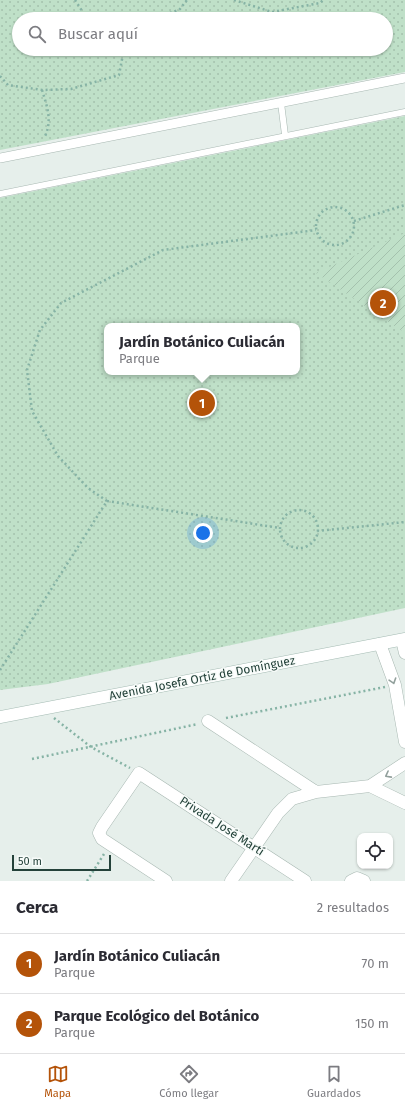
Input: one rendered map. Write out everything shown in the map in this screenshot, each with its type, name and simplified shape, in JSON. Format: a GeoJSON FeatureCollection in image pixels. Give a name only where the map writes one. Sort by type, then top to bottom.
{"type":"FeatureCollection","features":[{"type":"Feature","properties":{"kind":"street"},"geometry":{"type":"LineString","coordinates":[[0,158],[405,78]]}},
{"type":"Feature","properties":{"kind":"street"},"geometry":{"type":"LineString","coordinates":[[404,640],[405,653]]}},
{"type":"Feature","properties":{"kind":"street","name":"Avenida Josefa Ortiz de Domínguez"},"geometry":{"type":"LineString","coordinates":[[0,717],[404,640]]}},
{"type":"Feature","properties":{"kind":"street"},"geometry":{"type":"LineString","coordinates":[[380,644],[395,685],[405,742]]}},
{"type":"Feature","properties":{"kind":"street"},"geometry":{"type":"LineString","coordinates":[[208,721],[316,792]]}},
{"type":"Feature","properties":{"kind":"street"},"geometry":{"type":"LineString","coordinates":[[231,881],[284,805],[300,796],[316,792],[370,786],[405,763]]}},
{"type":"Feature","properties":{"kind":"street"},"geometry":{"type":"LineString","coordinates":[[139,772],[102,827],[100,836],[110,845],[166,881]]}},
{"type":"Feature","properties":{"kind":"street","name":"Privada José Martí"},"geometry":{"type":"LineString","coordinates":[[139,772],[305,881]]}},
{"type":"Feature","properties":{"kind":"street"},"geometry":{"type":"LineString","coordinates":[[370,786],[405,803]]}},
{"type":"Feature","properties":{"kind":"street"},"geometry":{"type":"LineString","coordinates":[[351,881],[357,878],[364,881]]}},
{"type":"Feature","properties":{"kind":"lane"},"geometry":{"type":"LineString","coordinates":[[281,103],[285,135]]}},
{"type":"Feature","properties":{"kind":"lane"},"geometry":{"type":"LineString","coordinates":[[0,194],[285,135],[405,112]]}},
{"type":"Feature","properties":{"kind":"path"},"geometry":{"type":"LineString","coordinates":[[75,0],[83,12]]}},
{"type":"Feature","properties":{"kind":"path"},"geometry":{"type":"LineString","coordinates":[[171,12],[180,8],[188,0]]}},
{"type":"Feature","properties":{"kind":"path"},"geometry":{"type":"LineString","coordinates":[[234,0],[272,12],[320,3],[323,0]]}},
{"type":"Feature","properties":{"kind":"path"},"geometry":{"type":"LineString","coordinates":[[0,76],[8,85],[42,90],[72,89],[119,75],[123,56]]}},
{"type":"Feature","properties":{"kind":"path"},"geometry":{"type":"LineString","coordinates":[[37,151],[47,133],[49,115],[42,90]]}},
{"type":"Feature","properties":{"kind":"path"},"geometry":{"type":"LineString","coordinates":[[354,222],[405,205]]}},
{"type":"Feature","properties":{"kind":"path"},"geometry":{"type":"LineString","coordinates":[[328,207],[342,207],[348,210],[354,222],[355,228],[350,239],[339,245],[327,243],[322,240],[316,230],[318,216],[328,207]]}},
{"type":"Feature","properties":{"kind":"path"},"geometry":{"type":"LineString","coordinates":[[280,528],[107,501],[88,488],[58,456],[32,411],[27,370],[40,330],[61,302],[164,250],[316,230]]}},
{"type":"Feature","properties":{"kind":"path"},"geometry":{"type":"LineString","coordinates":[[0,670],[107,501]]}},
{"type":"Feature","properties":{"kind":"path"},"geometry":{"type":"LineString","coordinates":[[300,510],[306,512],[315,519],[317,531],[316,537],[307,546],[294,547],[283,540],[280,528],[284,517],[288,513],[300,510]]}},
{"type":"Feature","properties":{"kind":"path"},"geometry":{"type":"LineString","coordinates":[[317,531],[405,522]]}},
{"type":"Feature","properties":{"kind":"path"},"geometry":{"type":"LineString","coordinates":[[41,708],[91,747],[139,772]]}},
{"type":"Feature","properties":{"kind":"path"},"geometry":{"type":"LineString","coordinates":[[87,881],[110,845]]}},
{"type":"Feature","properties":{"kind":"green space"},"geometry":{"type":"Polygon","coordinates":[[[0,0],[405,0],[405,72],[0,150],[0,0]]]}},
{"type":"Feature","properties":{"kind":"green space"},"geometry":{"type":"Polygon","coordinates":[[[405,116],[405,608],[48,684],[0,690],[0,198],[405,116]]]}},
{"type":"Feature","properties":{"kind":"green space"},"geometry":{"type":"Polygon","coordinates":[[[405,233],[405,333],[316,273],[405,233]]]}},
{"type":"Feature","properties":{"kind":"place","name":"Parque Ecológico del Botánico"},"geometry":{"type":"Point","coordinates":[383,303]}},
{"type":"Feature","properties":{"kind":"place","name":"Jardín Botánico Culiacán"},"geometry":{"type":"Point","coordinates":[202,403]}}]}
